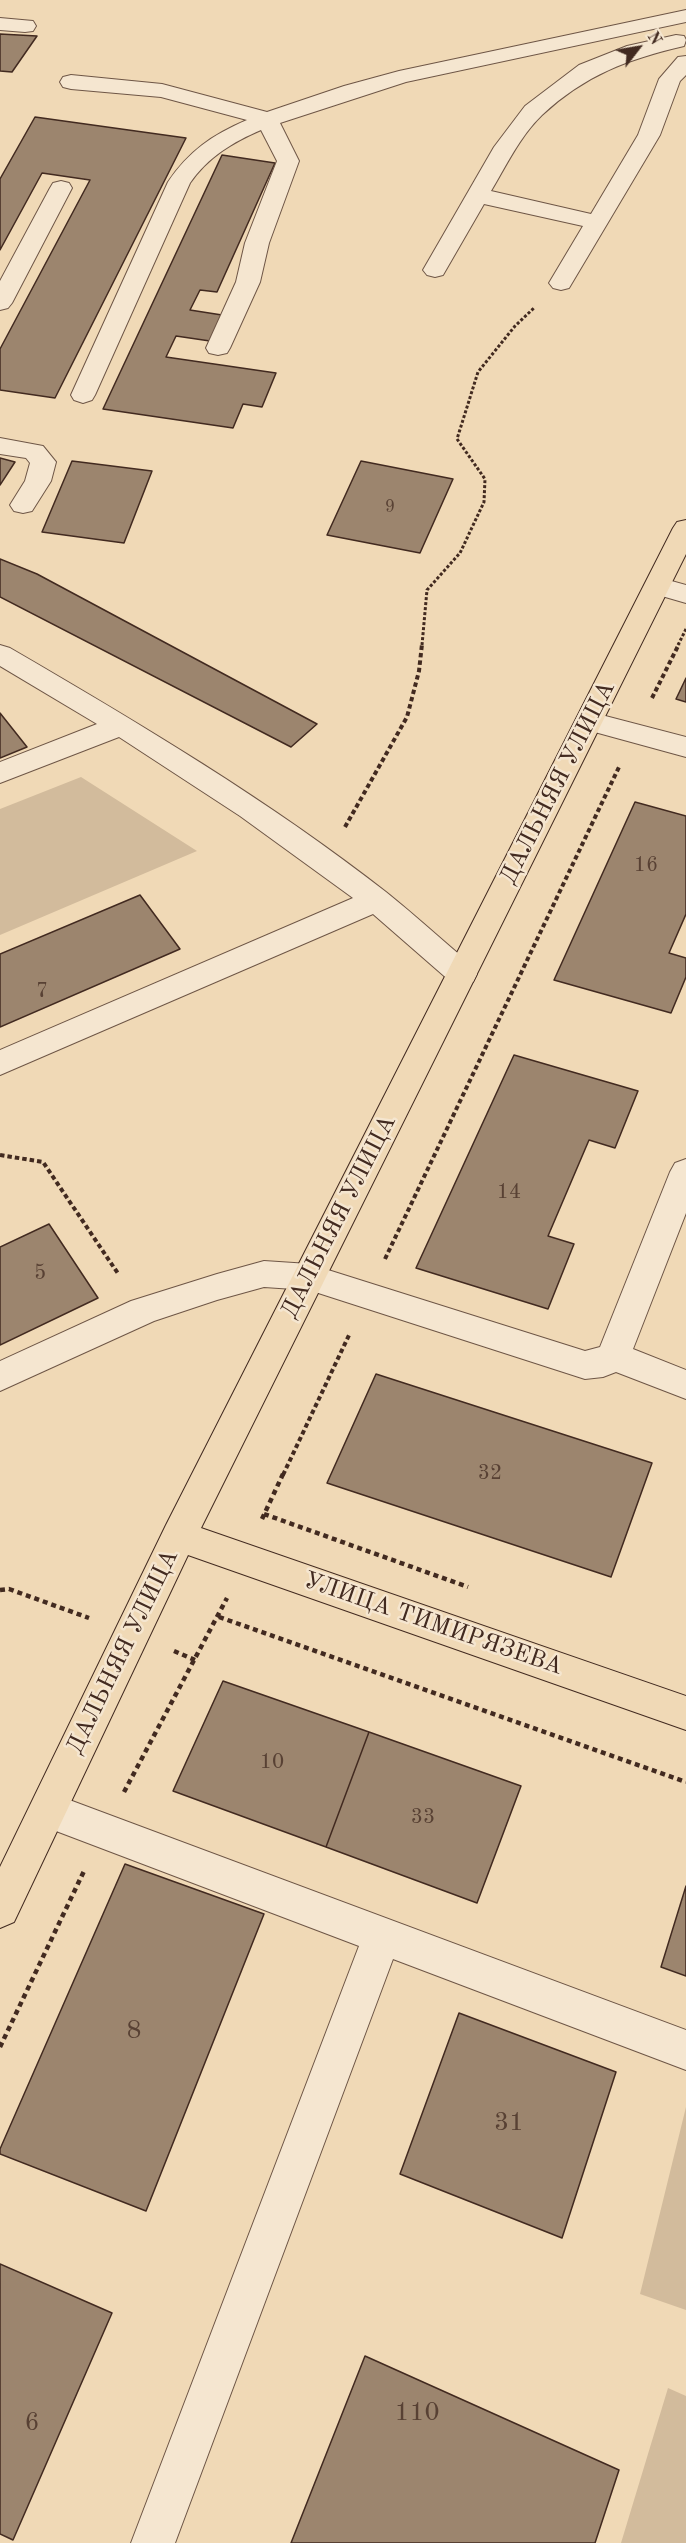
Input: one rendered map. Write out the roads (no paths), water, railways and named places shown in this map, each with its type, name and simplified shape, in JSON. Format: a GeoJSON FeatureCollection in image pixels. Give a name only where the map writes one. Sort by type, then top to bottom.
{"type":"FeatureCollection","features":[{"type":"Feature","properties":{"kind":"main road","name":"ДАЛЬНЯЯ УЛИЦА"},"geometry":{"type":"LineString","coordinates":[[0,1909],[179,1536],[590,722],[672,590],[686,528]]}},
{"type":"Feature","properties":{"kind":"main road","name":"УЛИЦА ТИМИРЯЗЕВА"},"geometry":{"type":"LineString","coordinates":[[179,1536],[686,1713]]}},
{"type":"Feature","properties":{"kind":"street"},"geometry":{"type":"LineString","coordinates":[[83,395],[179,182],[197,159],[226,138],[267,119],[345,92],[419,73],[686,16]]}},
{"type":"Feature","properties":{"kind":"street"},"geometry":{"type":"LineString","coordinates":[[0,24],[25,26]]}},
{"type":"Feature","properties":{"kind":"street"},"geometry":{"type":"LineString","coordinates":[[435,270],[505,147],[533,111],[586,70],[634,51],[686,38]]}},
{"type":"Feature","properties":{"kind":"street"},"geometry":{"type":"LineString","coordinates":[[561,283],[649,135],[670,79],[686,62]]}},
{"type":"Feature","properties":{"kind":"street"},"geometry":{"type":"LineString","coordinates":[[71,82],[162,92],[267,119],[288,161],[257,243],[248,282],[218,348]]}},
{"type":"Feature","properties":{"kind":"street"},"geometry":{"type":"LineString","coordinates":[[0,303],[61,188]]}},
{"type":"Feature","properties":{"kind":"street"},"geometry":{"type":"LineString","coordinates":[[477,195],[597,222]]}},
{"type":"Feature","properties":{"kind":"street"},"geometry":{"type":"LineString","coordinates":[[0,446],[34,452],[43,462],[38,481],[22,505]]}},
{"type":"Feature","properties":{"kind":"street"},"geometry":{"type":"LineString","coordinates":[[0,654],[121,725],[250,809],[376,900],[462,974]]}},
{"type":"Feature","properties":{"kind":"street"},"geometry":{"type":"LineString","coordinates":[[590,722],[686,747]]}},
{"type":"Feature","properties":{"kind":"street"},"geometry":{"type":"LineString","coordinates":[[0,773],[121,725]]}},
{"type":"Feature","properties":{"kind":"street"},"geometry":{"type":"LineString","coordinates":[[0,1063],[376,900]]}},
{"type":"Feature","properties":{"kind":"street"},"geometry":{"type":"LineString","coordinates":[[0,1377],[143,1311],[264,1274],[309,1276],[585,1365],[603,1363],[613,1356],[686,1172]]}},
{"type":"Feature","properties":{"kind":"street"},"geometry":{"type":"LineString","coordinates":[[613,1356],[686,1385]]}},
{"type":"Feature","properties":{"kind":"street"},"geometry":{"type":"LineString","coordinates":[[48,1810],[686,2050]]}},
{"type":"Feature","properties":{"kind":"street"},"geometry":{"type":"LineString","coordinates":[[153,2543],[382,1937]]}}]}
